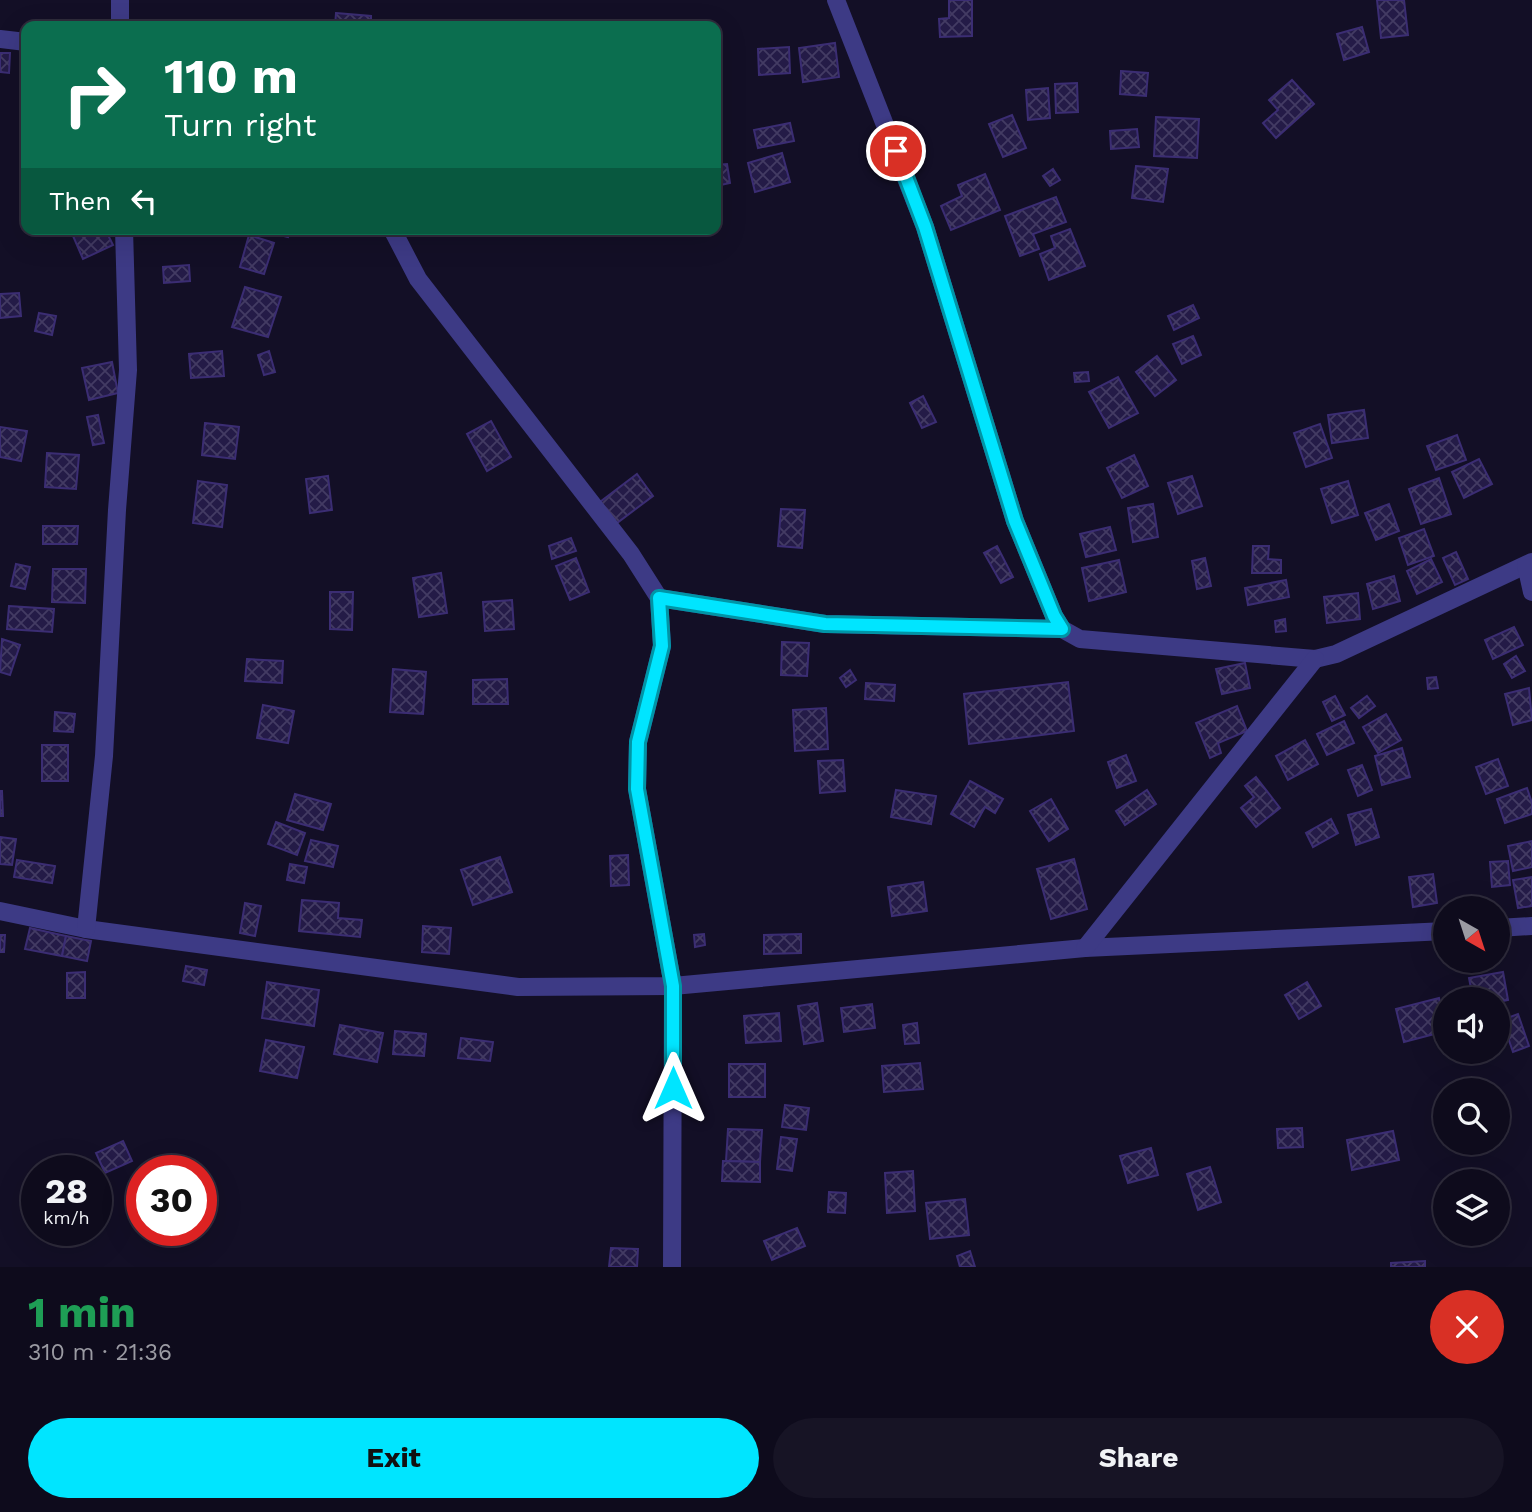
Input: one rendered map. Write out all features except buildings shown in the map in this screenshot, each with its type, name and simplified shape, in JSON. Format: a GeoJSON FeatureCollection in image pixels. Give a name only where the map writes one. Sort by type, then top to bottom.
{"type":"FeatureCollection","features":[{"type":"Feature","properties":{"kind":"street"},"geometry":{"type":"LineString","coordinates":[[120,0],[120,21]]}},
{"type":"Feature","properties":{"kind":"street"},"geometry":{"type":"LineString","coordinates":[[836,0],[925,227],[1015,521],[1054,616],[1062,629]]}},
{"type":"Feature","properties":{"kind":"street"},"geometry":{"type":"LineString","coordinates":[[0,38],[21,41]]}},
{"type":"Feature","properties":{"kind":"street"},"geometry":{"type":"LineString","coordinates":[[86,929],[104,756],[116,524],[128,370],[124,235]]}},
{"type":"Feature","properties":{"kind":"street"},"geometry":{"type":"LineString","coordinates":[[395,235],[418,279],[631,554],[659,598],[662,646],[638,742],[637,789],[673,986],[672,1267]]}},
{"type":"Feature","properties":{"kind":"street"},"geometry":{"type":"LineString","coordinates":[[659,598],[825,624],[1062,629],[1080,639],[1315,659],[1336,654],[1529,563],[1532,592]]}},
{"type":"Feature","properties":{"kind":"street"},"geometry":{"type":"LineString","coordinates":[[1085,948],[1315,659]]}},
{"type":"Feature","properties":{"kind":"street"},"geometry":{"type":"LineString","coordinates":[[0,911],[86,929],[518,988],[673,986],[1085,948],[1433,932]]}},
{"type":"Feature","properties":{"kind":"street"},"geometry":{"type":"LineString","coordinates":[[1510,927],[1532,926]]}},
{"type":"Feature","properties":{"kind":"route"},"geometry":{"type":"LineString","coordinates":[[673,1088],[673,986],[637,789],[638,742],[662,646],[659,598],[825,624],[1062,629],[1054,616],[1015,521],[925,227],[896,151]]}}]}
